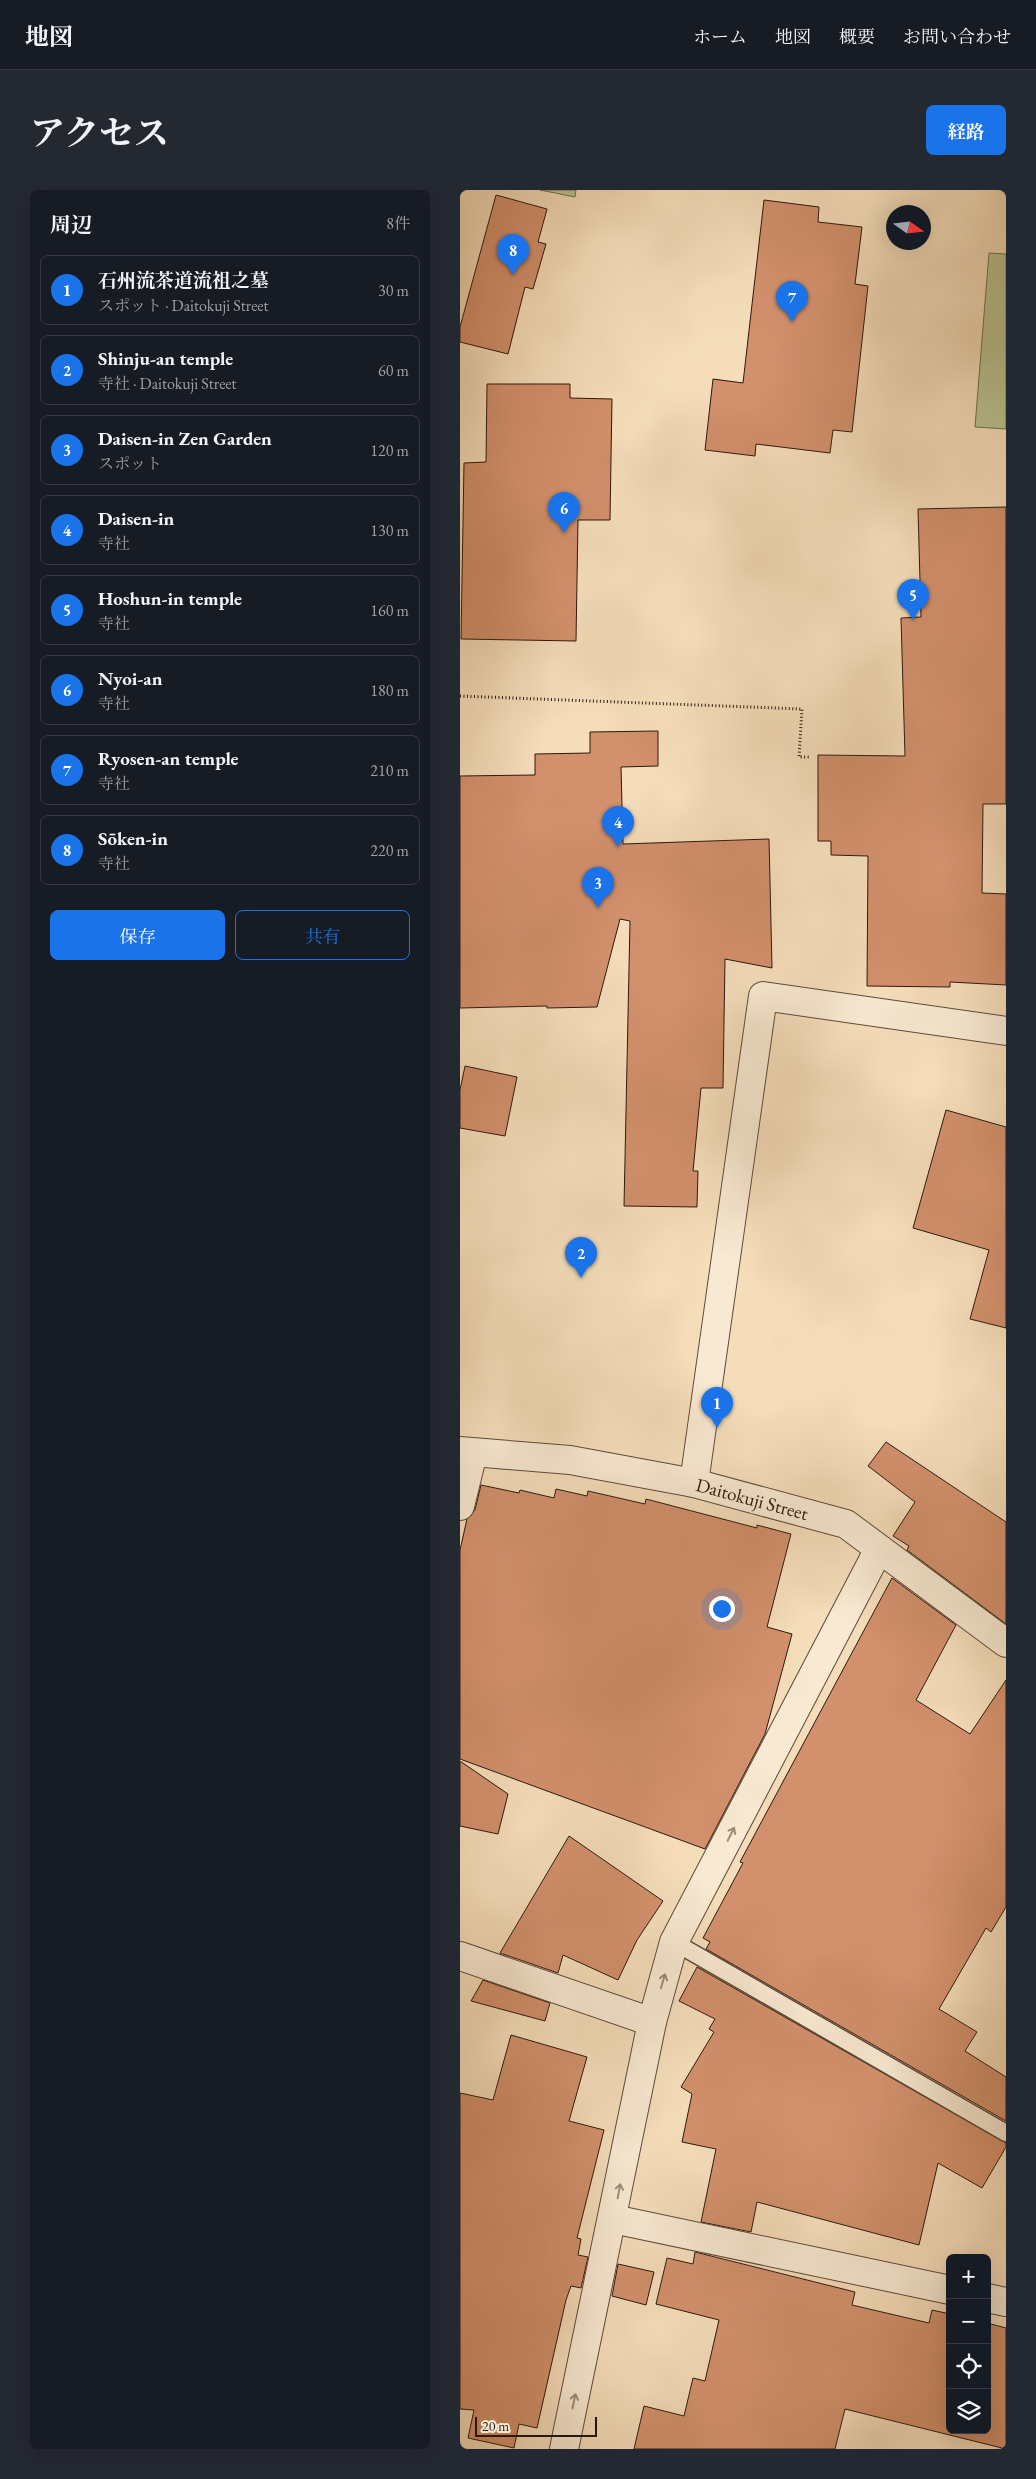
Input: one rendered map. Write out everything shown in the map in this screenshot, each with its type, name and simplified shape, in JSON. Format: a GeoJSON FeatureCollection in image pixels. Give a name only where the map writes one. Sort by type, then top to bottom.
{"type":"FeatureCollection","features":[{"type":"Feature","properties":{"kind":"street"},"geometry":{"type":"LineString","coordinates":[[694,1483],[764,996],[1006,1031]]}},
{"type":"Feature","properties":{"kind":"street"},"geometry":{"type":"LineString","coordinates":[[460,1506],[466,1452]]}},
{"type":"Feature","properties":{"kind":"street","name":"Daitokuji Street"},"geometry":{"type":"LineString","coordinates":[[466,1452],[570,1460],[694,1483],[846,1524],[1006,1643]]}},
{"type":"Feature","properties":{"kind":"street"},"geometry":{"type":"LineString","coordinates":[[564,2449],[652,2022],[674,1942],[879,1549]]}},
{"type":"Feature","properties":{"kind":"street"},"geometry":{"type":"LineString","coordinates":[[460,1956],[652,2022]]}},
{"type":"Feature","properties":{"kind":"street"},"geometry":{"type":"LineString","coordinates":[[613,2218],[946,2289]]}},
{"type":"Feature","properties":{"kind":"street"},"geometry":{"type":"LineString","coordinates":[[991,2299],[1006,2302]]}},
{"type":"Feature","properties":{"kind":"lane"},"geometry":{"type":"LineString","coordinates":[[674,1942],[1006,2133]]}},
{"type":"Feature","properties":{"kind":"path"},"geometry":{"type":"LineString","coordinates":[[460,696],[802,709],[799,757],[810,757]]}},
{"type":"Feature","properties":{"kind":"green space"},"geometry":{"type":"Polygon","coordinates":[[[540,190],[576,190],[575,197],[540,190]]]}},
{"type":"Feature","properties":{"kind":"green space"},"geometry":{"type":"Polygon","coordinates":[[[989,253],[1006,254],[1006,429],[975,427],[989,253]]]}},
{"type":"Feature","properties":{"kind":"building"},"geometry":{"type":"Polygon","coordinates":[[[496,195],[547,209],[538,242],[546,244],[533,289],[525,287],[508,354],[460,342],[460,327],[496,195]]]}},
{"type":"Feature","properties":{"kind":"building"},"geometry":{"type":"Polygon","coordinates":[[[764,200],[819,207],[818,222],[862,227],[855,284],[868,286],[852,432],[833,430],[830,453],[756,444],[755,456],[705,450],[713,379],[743,383],[764,200]]]}},
{"type":"Feature","properties":{"kind":"building"},"geometry":{"type":"Polygon","coordinates":[[[487,384],[570,384],[570,398],[612,399],[610,520],[578,520],[576,641],[461,639],[464,463],[486,462],[487,384]]]}},
{"type":"Feature","properties":{"kind":"building"},"geometry":{"type":"Polygon","coordinates":[[[1006,507],[1006,804],[983,804],[982,893],[1006,894],[1006,985],[950,982],[950,987],[867,986],[868,856],[831,855],[831,841],[818,841],[818,755],[905,756],[901,618],[921,617],[918,509],[1006,507]]]}},
{"type":"Feature","properties":{"kind":"building"},"geometry":{"type":"Polygon","coordinates":[[[658,731],[658,766],[621,767],[623,844],[769,839],[772,968],[725,959],[723,1088],[701,1088],[693,1171],[698,1171],[697,1207],[624,1206],[630,921],[620,919],[597,1007],[460,1008],[460,776],[535,775],[535,754],[590,753],[590,732],[658,731]]]}},
{"type":"Feature","properties":{"kind":"building"},"geometry":{"type":"Polygon","coordinates":[[[465,1066],[517,1077],[505,1136],[460,1128],[460,1090],[465,1066]]]}},
{"type":"Feature","properties":{"kind":"building"},"geometry":{"type":"Polygon","coordinates":[[[946,1110],[1006,1127],[1006,1328],[970,1319],[989,1250],[913,1228],[946,1110]]]}},
{"type":"Feature","properties":{"kind":"building"},"geometry":{"type":"Polygon","coordinates":[[[886,1442],[1006,1522],[1006,1624],[907,1550],[909,1546],[893,1536],[915,1502],[868,1466],[886,1442]]]}},
{"type":"Feature","properties":{"kind":"building"},"geometry":{"type":"Polygon","coordinates":[[[481,1485],[519,1493],[520,1490],[554,1498],[556,1489],[587,1496],[588,1491],[645,1504],[646,1499],[757,1528],[757,1525],[791,1534],[767,1627],[792,1634],[765,1734],[705,1849],[460,1759],[460,1550],[467,1519],[475,1510],[481,1485]]]}},
{"type":"Feature","properties":{"kind":"building"},"geometry":{"type":"Polygon","coordinates":[[[892,1578],[956,1625],[916,1700],[970,1734],[1006,1680],[1006,1907],[991,1932],[986,1928],[939,2009],[977,2032],[965,2051],[1006,2077],[1006,2121],[706,1949],[710,1942],[703,1938],[743,1863],[740,1862],[892,1578]]]}},
{"type":"Feature","properties":{"kind":"building"},"geometry":{"type":"Polygon","coordinates":[[[460,1761],[508,1794],[498,1834],[460,1826],[460,1761]]]}},
{"type":"Feature","properties":{"kind":"building"},"geometry":{"type":"Polygon","coordinates":[[[569,1836],[663,1901],[637,1940],[618,1980],[563,1955],[558,1973],[500,1953],[569,1836]]]}},
{"type":"Feature","properties":{"kind":"building"},"geometry":{"type":"Polygon","coordinates":[[[697,1967],[1006,2143],[1006,2147],[982,2188],[938,2163],[919,2245],[757,2202],[751,2232],[701,2222],[716,2149],[682,2142],[692,2094],[681,2087],[714,2032],[709,2029],[715,2019],[679,2001],[697,1967]]]}},
{"type":"Feature","properties":{"kind":"building"},"geometry":{"type":"Polygon","coordinates":[[[483,1980],[550,2003],[545,2021],[471,2001],[483,1980]]]}},
{"type":"Feature","properties":{"kind":"building"},"geometry":{"type":"Polygon","coordinates":[[[511,2035],[587,2057],[569,2121],[604,2130],[577,2238],[581,2239],[578,2255],[588,2257],[581,2288],[571,2286],[566,2300],[537,2428],[519,2424],[514,2448],[468,2438],[474,2410],[460,2409],[460,2093],[493,2100],[511,2035]]]}},
{"type":"Feature","properties":{"kind":"building"},"geometry":{"type":"Polygon","coordinates":[[[695,2252],[855,2292],[852,2305],[929,2323],[932,2310],[946,2313],[946,2434],[991,2434],[991,2324],[1006,2328],[1006,2449],[845,2409],[835,2449],[634,2449],[644,2406],[684,2416],[693,2378],[705,2381],[719,2320],[656,2304],[667,2258],[693,2264],[695,2252]]]}},
{"type":"Feature","properties":{"kind":"building"},"geometry":{"type":"Polygon","coordinates":[[[618,2264],[654,2272],[646,2305],[612,2296],[618,2264]]]}},
{"type":"Feature","properties":{"kind":"place","name":"Sōken-in"},"geometry":{"type":"Point","coordinates":[513,275]}},
{"type":"Feature","properties":{"kind":"place","name":"Ryosen-an temple"},"geometry":{"type":"Point","coordinates":[792,322]}},
{"type":"Feature","properties":{"kind":"place","name":"Nyoi-an"},"geometry":{"type":"Point","coordinates":[564,533]}},
{"type":"Feature","properties":{"kind":"place","name":"Hoshun-in temple"},"geometry":{"type":"Point","coordinates":[913,620]}},
{"type":"Feature","properties":{"kind":"place","name":"Daisen-in"},"geometry":{"type":"Point","coordinates":[618,847]}},
{"type":"Feature","properties":{"kind":"place","name":"Daisen-in Zen Garden"},"geometry":{"type":"Point","coordinates":[598,908]}},
{"type":"Feature","properties":{"kind":"place","name":"Shinju-an temple"},"geometry":{"type":"Point","coordinates":[581,1278]}},
{"type":"Feature","properties":{"kind":"place","name":"石州流茶道流祖之墓"},"geometry":{"type":"Point","coordinates":[717,1428]}}]}
